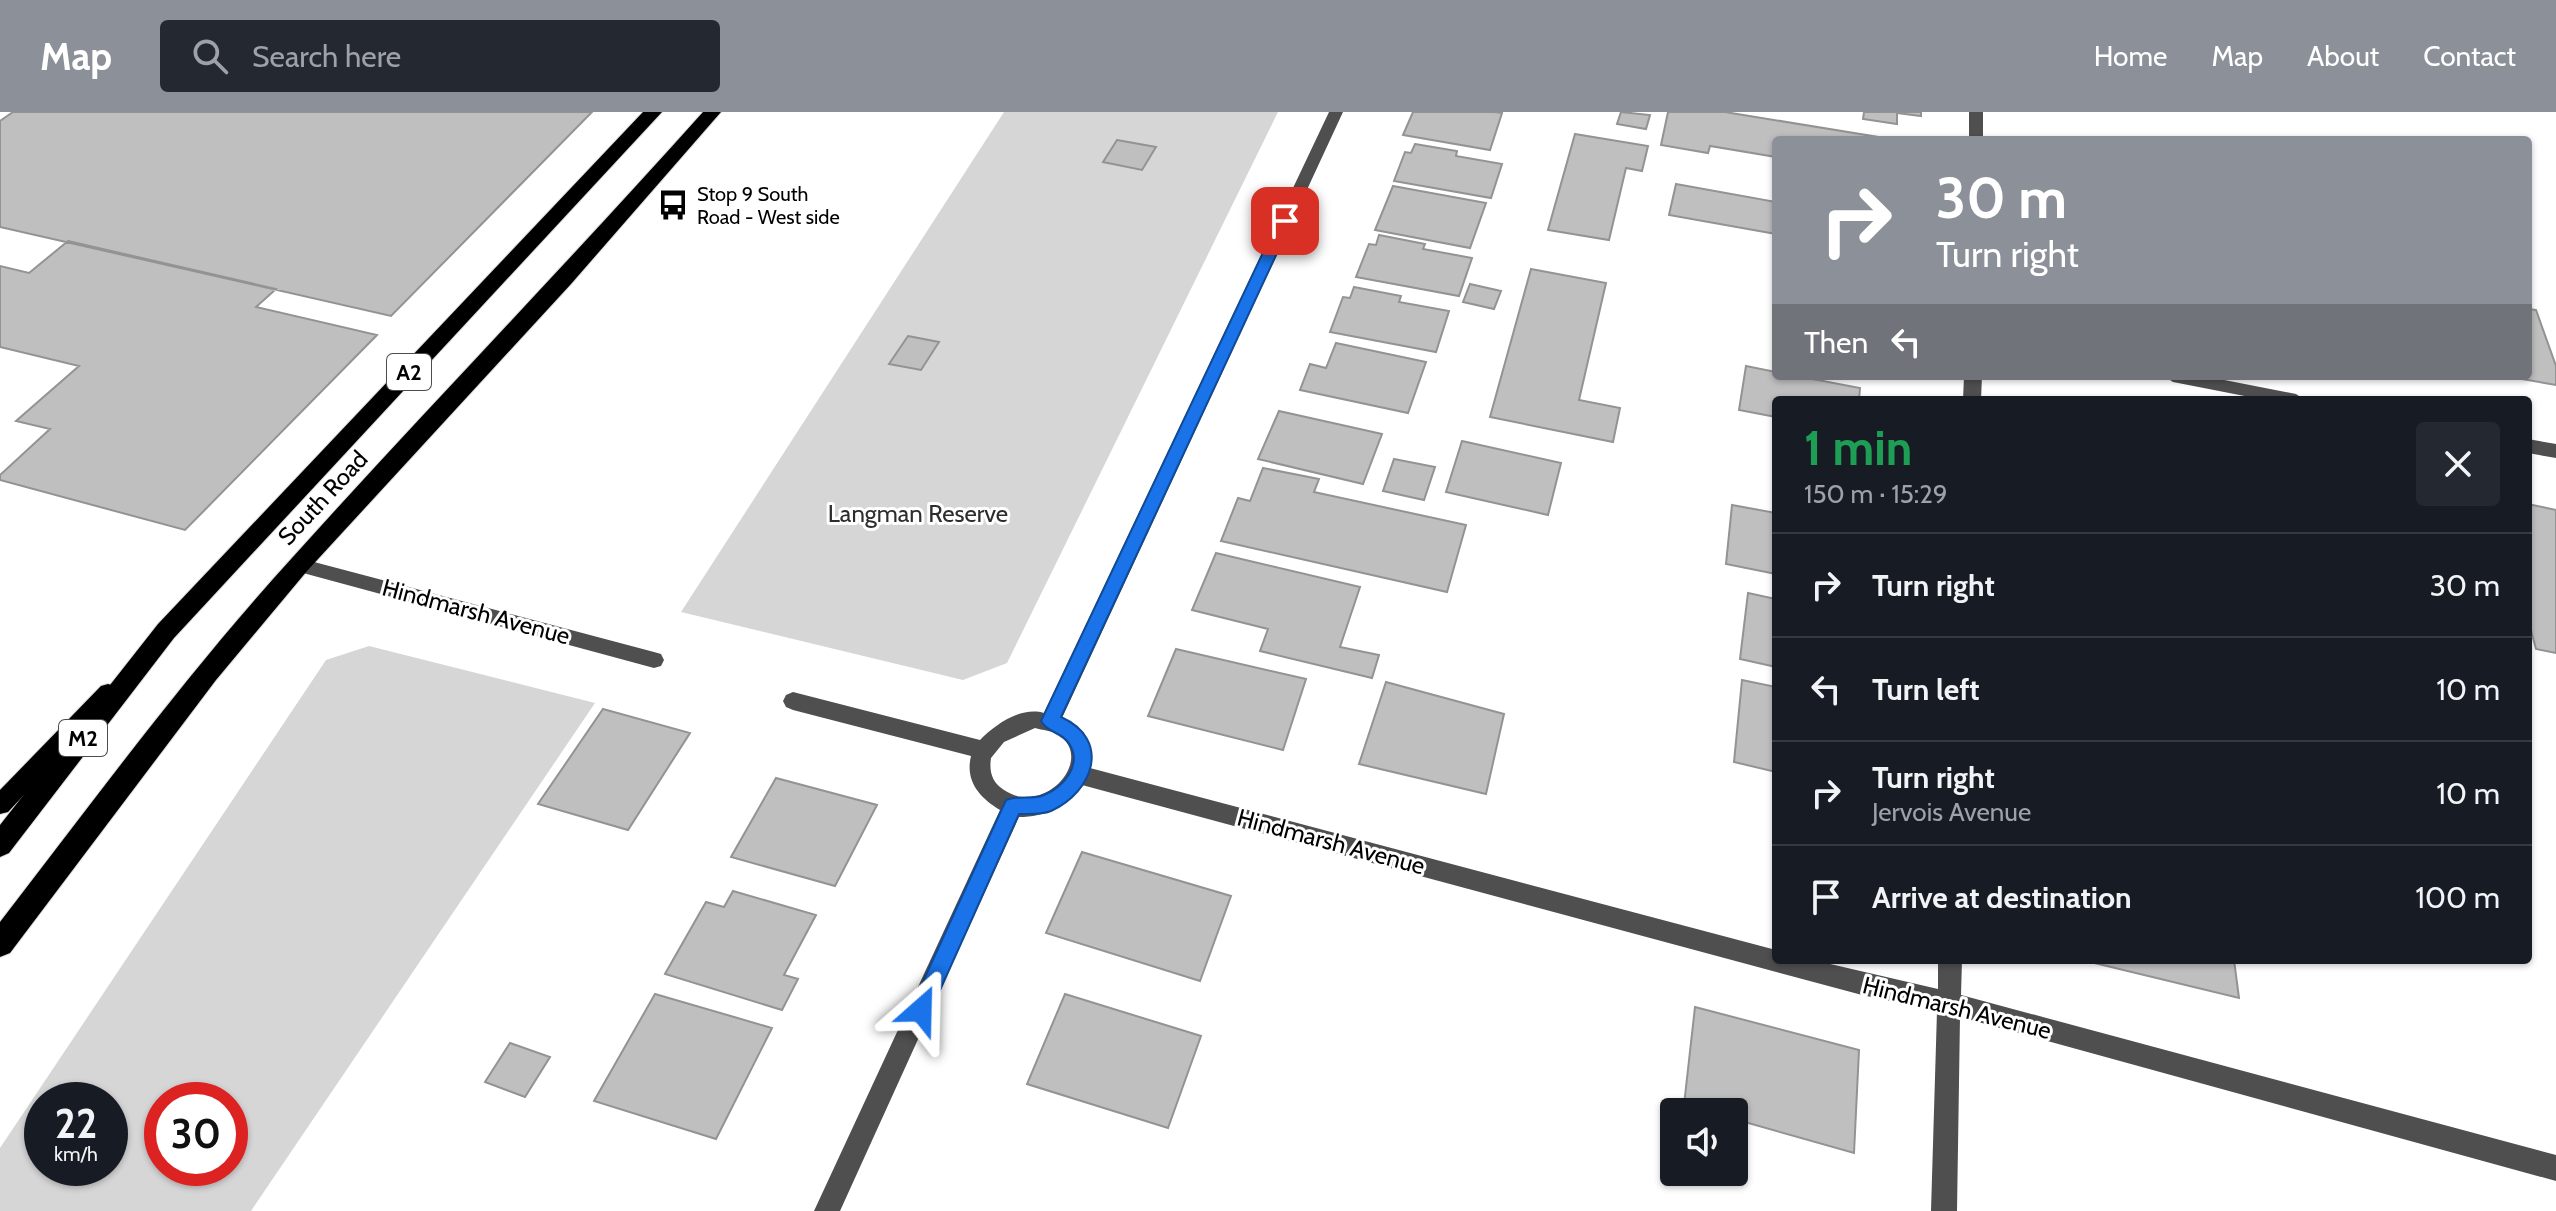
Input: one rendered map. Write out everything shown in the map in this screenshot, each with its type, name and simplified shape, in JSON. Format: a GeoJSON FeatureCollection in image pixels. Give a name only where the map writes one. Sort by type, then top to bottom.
{"type":"FeatureCollection","features":[{"type":"Feature","properties":{"kind":"highway","name":"South Road"},"geometry":{"type":"LineString","coordinates":[[166,631],[653,112]]}},
{"type":"Feature","properties":{"kind":"highway","name":"South Road"},"geometry":{"type":"LineString","coordinates":[[0,944],[207,673],[299,565],[564,279],[712,112]]}},
{"type":"Feature","properties":{"kind":"highway","name":"M2"},"geometry":{"type":"LineString","coordinates":[[0,845],[166,631]]}},
{"type":"Feature","properties":{"kind":"main road","name":"South Road"},"geometry":{"type":"LineString","coordinates":[[0,805],[166,631]]}},
{"type":"Feature","properties":{"kind":"street"},"geometry":{"type":"LineString","coordinates":[[1050,721],[1336,112]]}},
{"type":"Feature","properties":{"kind":"street"},"geometry":{"type":"LineString","coordinates":[[1976,112],[1976,136]]}},
{"type":"Feature","properties":{"kind":"street"},"geometry":{"type":"LineString","coordinates":[[2194,380],[2276,396]]}},
{"type":"Feature","properties":{"kind":"street"},"geometry":{"type":"LineString","coordinates":[[2532,447],[2556,451]]}},
{"type":"Feature","properties":{"kind":"street","name":"Hindmarsh Avenue"},"geometry":{"type":"LineString","coordinates":[[299,565],[654,660]]}},
{"type":"Feature","properties":{"kind":"street"},"geometry":{"type":"LineString","coordinates":[[793,701],[984,750]]}},
{"type":"Feature","properties":{"kind":"street"},"geometry":{"type":"LineString","coordinates":[[1035,719],[1067,728],[1079,742],[1083,758],[1080,775],[1072,788],[1045,805],[1013,806],[998,800],[988,791],[981,778],[984,750],[1004,728],[1035,719]]}},
{"type":"Feature","properties":{"kind":"street","name":"Hindmarsh Avenue"},"geometry":{"type":"LineString","coordinates":[[1080,775],[1772,960]]}},
{"type":"Feature","properties":{"kind":"street"},"geometry":{"type":"LineString","coordinates":[[827,1211],[1013,806]]}},
{"type":"Feature","properties":{"kind":"street","name":"Hindmarsh Avenue"},"geometry":{"type":"LineString","coordinates":[[1787,964],[1950,1003],[2556,1168]]}},
{"type":"Feature","properties":{"kind":"street"},"geometry":{"type":"LineString","coordinates":[[1944,1211],[1950,964]]}},
{"type":"Feature","properties":{"kind":"green space","name":"Langman Reserve"},"geometry":{"type":"Polygon","coordinates":[[[1004,112],[1278,112],[1007,663],[963,680],[681,612],[1004,112]]]}},
{"type":"Feature","properties":{"kind":"green space"},"geometry":{"type":"Polygon","coordinates":[[[369,646],[595,703],[251,1211],[0,1211],[0,1148],[24,1112],[24,1186],[128,1186],[128,1082],[44,1082],[326,660],[369,646]]]}},
{"type":"Feature","properties":{"kind":"building"},"geometry":{"type":"Polygon","coordinates":[[[13,112],[592,112],[391,316],[0,227],[0,121],[13,112]]]}},
{"type":"Feature","properties":{"kind":"building"},"geometry":{"type":"Polygon","coordinates":[[[1413,112],[1502,113],[1490,150],[1403,135],[1413,112]]]}},
{"type":"Feature","properties":{"kind":"building"},"geometry":{"type":"Polygon","coordinates":[[[1621,112],[1650,115],[1646,129],[1617,124],[1621,112]]]}},
{"type":"Feature","properties":{"kind":"building"},"geometry":{"type":"Polygon","coordinates":[[[1668,112],[1725,112],[1872,136],[1772,136],[1772,156],[1710,146],[1708,153],[1661,145],[1668,112]]]}},
{"type":"Feature","properties":{"kind":"building"},"geometry":{"type":"Polygon","coordinates":[[[1864,112],[1921,112],[1921,116],[1897,113],[1897,124],[1863,119],[1864,112]]]}},
{"type":"Feature","properties":{"kind":"building"},"geometry":{"type":"Polygon","coordinates":[[[1575,134],[1648,146],[1642,171],[1626,168],[1609,240],[1548,230],[1575,134]]]}},
{"type":"Feature","properties":{"kind":"building"},"geometry":{"type":"Polygon","coordinates":[[[1117,140],[1156,147],[1142,170],[1103,162],[1117,140]]]}},
{"type":"Feature","properties":{"kind":"building"},"geometry":{"type":"Polygon","coordinates":[[[1415,144],[1457,151],[1456,156],[1502,164],[1491,198],[1394,181],[1405,152],[1411,153],[1415,144]]]}},
{"type":"Feature","properties":{"kind":"building"},"geometry":{"type":"Polygon","coordinates":[[[1676,184],[1772,201],[1772,233],[1669,215],[1676,184]]]}},
{"type":"Feature","properties":{"kind":"building"},"geometry":{"type":"Polygon","coordinates":[[[1393,186],[1486,203],[1470,248],[1375,230],[1393,186]]]}},
{"type":"Feature","properties":{"kind":"building"},"geometry":{"type":"Polygon","coordinates":[[[1379,235],[1425,244],[1423,249],[1472,258],[1459,296],[1356,277],[1369,244],[1376,245],[1379,235]]]}},
{"type":"Feature","properties":{"kind":"building"},"geometry":{"type":"Polygon","coordinates":[[[68,241],[276,289],[256,307],[377,335],[185,530],[0,480],[0,475],[50,429],[16,421],[79,366],[0,347],[0,266],[29,273],[68,241]]]}},
{"type":"Feature","properties":{"kind":"building"},"geometry":{"type":"Polygon","coordinates":[[[1531,269],[1606,283],[1579,400],[1620,408],[1613,442],[1490,417],[1531,269]]]}},
{"type":"Feature","properties":{"kind":"building"},"geometry":{"type":"Polygon","coordinates":[[[1470,284],[1501,291],[1494,309],[1463,302],[1470,284]]]}},
{"type":"Feature","properties":{"kind":"building"},"geometry":{"type":"Polygon","coordinates":[[[1354,287],[1401,296],[1399,302],[1449,311],[1436,352],[1330,332],[1343,297],[1350,298],[1354,287]]]}},
{"type":"Feature","properties":{"kind":"building"},"geometry":{"type":"Polygon","coordinates":[[[2532,310],[2536,310],[2556,366],[2556,385],[2528,380],[2532,380],[2532,310]]]}},
{"type":"Feature","properties":{"kind":"building"},"geometry":{"type":"Polygon","coordinates":[[[908,336],[939,342],[921,370],[889,364],[908,336]]]}},
{"type":"Feature","properties":{"kind":"building"},"geometry":{"type":"Polygon","coordinates":[[[1336,343],[1426,362],[1408,413],[1300,390],[1310,364],[1326,368],[1336,343]]]}},
{"type":"Feature","properties":{"kind":"building"},"geometry":{"type":"Polygon","coordinates":[[[1746,366],[1772,371],[1772,380],[1818,380],[1860,388],[1859,396],[1772,396],[1772,416],[1739,410],[1746,366]]]}},
{"type":"Feature","properties":{"kind":"building"},"geometry":{"type":"Polygon","coordinates":[[[1279,411],[1382,434],[1363,484],[1258,459],[1279,411]]]}},
{"type":"Feature","properties":{"kind":"building"},"geometry":{"type":"Polygon","coordinates":[[[1462,441],[1561,463],[1548,515],[1446,492],[1462,441]]]}},
{"type":"Feature","properties":{"kind":"building"},"geometry":{"type":"Polygon","coordinates":[[[1394,459],[1435,467],[1424,500],[1383,491],[1394,459]]]}},
{"type":"Feature","properties":{"kind":"building"},"geometry":{"type":"Polygon","coordinates":[[[1263,468],[1319,479],[1314,492],[1466,525],[1447,592],[1221,541],[1238,498],[1250,501],[1263,468]]]}},
{"type":"Feature","properties":{"kind":"building"},"geometry":{"type":"Polygon","coordinates":[[[1732,505],[1772,512],[1772,573],[1726,564],[1732,505]]]}},
{"type":"Feature","properties":{"kind":"building"},"geometry":{"type":"Polygon","coordinates":[[[2532,505],[2556,510],[2556,653],[2536,649],[2532,634],[2532,505]]]}},
{"type":"Feature","properties":{"kind":"building"},"geometry":{"type":"Polygon","coordinates":[[[1216,553],[1360,587],[1340,647],[1379,655],[1372,678],[1260,651],[1268,629],[1192,610],[1216,553]]]}},
{"type":"Feature","properties":{"kind":"building"},"geometry":{"type":"Polygon","coordinates":[[[1748,593],[1772,598],[1772,666],[1740,659],[1748,593]]]}},
{"type":"Feature","properties":{"kind":"building"},"geometry":{"type":"Polygon","coordinates":[[[1176,649],[1306,679],[1283,750],[1148,716],[1176,649]]]}},
{"type":"Feature","properties":{"kind":"building"},"geometry":{"type":"Polygon","coordinates":[[[1742,680],[1772,686],[1772,771],[1734,762],[1742,680]]]}},
{"type":"Feature","properties":{"kind":"building"},"geometry":{"type":"Polygon","coordinates":[[[1386,682],[1504,714],[1486,794],[1359,764],[1386,682]]]}},
{"type":"Feature","properties":{"kind":"building"},"geometry":{"type":"Polygon","coordinates":[[[603,709],[690,733],[628,830],[538,804],[603,709]]]}},
{"type":"Feature","properties":{"kind":"building"},"geometry":{"type":"Polygon","coordinates":[[[776,778],[877,805],[835,886],[731,857],[776,778]]]}},
{"type":"Feature","properties":{"kind":"building"},"geometry":{"type":"Polygon","coordinates":[[[1082,852],[1231,896],[1200,981],[1046,933],[1082,852]]]}},
{"type":"Feature","properties":{"kind":"building"},"geometry":{"type":"Polygon","coordinates":[[[733,891],[816,915],[784,975],[798,979],[782,1010],[665,974],[706,902],[724,907],[733,891]]]}},
{"type":"Feature","properties":{"kind":"building"},"geometry":{"type":"Polygon","coordinates":[[[2099,964],[2235,964],[2239,998],[2099,964]]]}},
{"type":"Feature","properties":{"kind":"building"},"geometry":{"type":"Polygon","coordinates":[[[655,994],[772,1028],[716,1139],[594,1101],[655,994]]]}},
{"type":"Feature","properties":{"kind":"building"},"geometry":{"type":"Polygon","coordinates":[[[1065,994],[1201,1036],[1168,1128],[1027,1084],[1065,994]]]}},
{"type":"Feature","properties":{"kind":"building"},"geometry":{"type":"Polygon","coordinates":[[[1695,1007],[1859,1050],[1854,1153],[1748,1123],[1748,1098],[1685,1098],[1695,1007]]]}},
{"type":"Feature","properties":{"kind":"building"},"geometry":{"type":"Polygon","coordinates":[[[510,1043],[550,1057],[525,1097],[485,1082],[510,1043]]]}},
{"type":"Feature","properties":{"kind":"place","name":"Stop 9 South Road - West side"},"geometry":{"type":"Point","coordinates":[673,205]}},
{"type":"Feature","properties":{"kind":"route"},"geometry":{"type":"LineString","coordinates":[[921,1010],[1013,806],[1029,808],[1045,805],[1072,788],[1080,775],[1083,758],[1079,742],[1067,728],[1050,721],[1285,221]]}}]}
